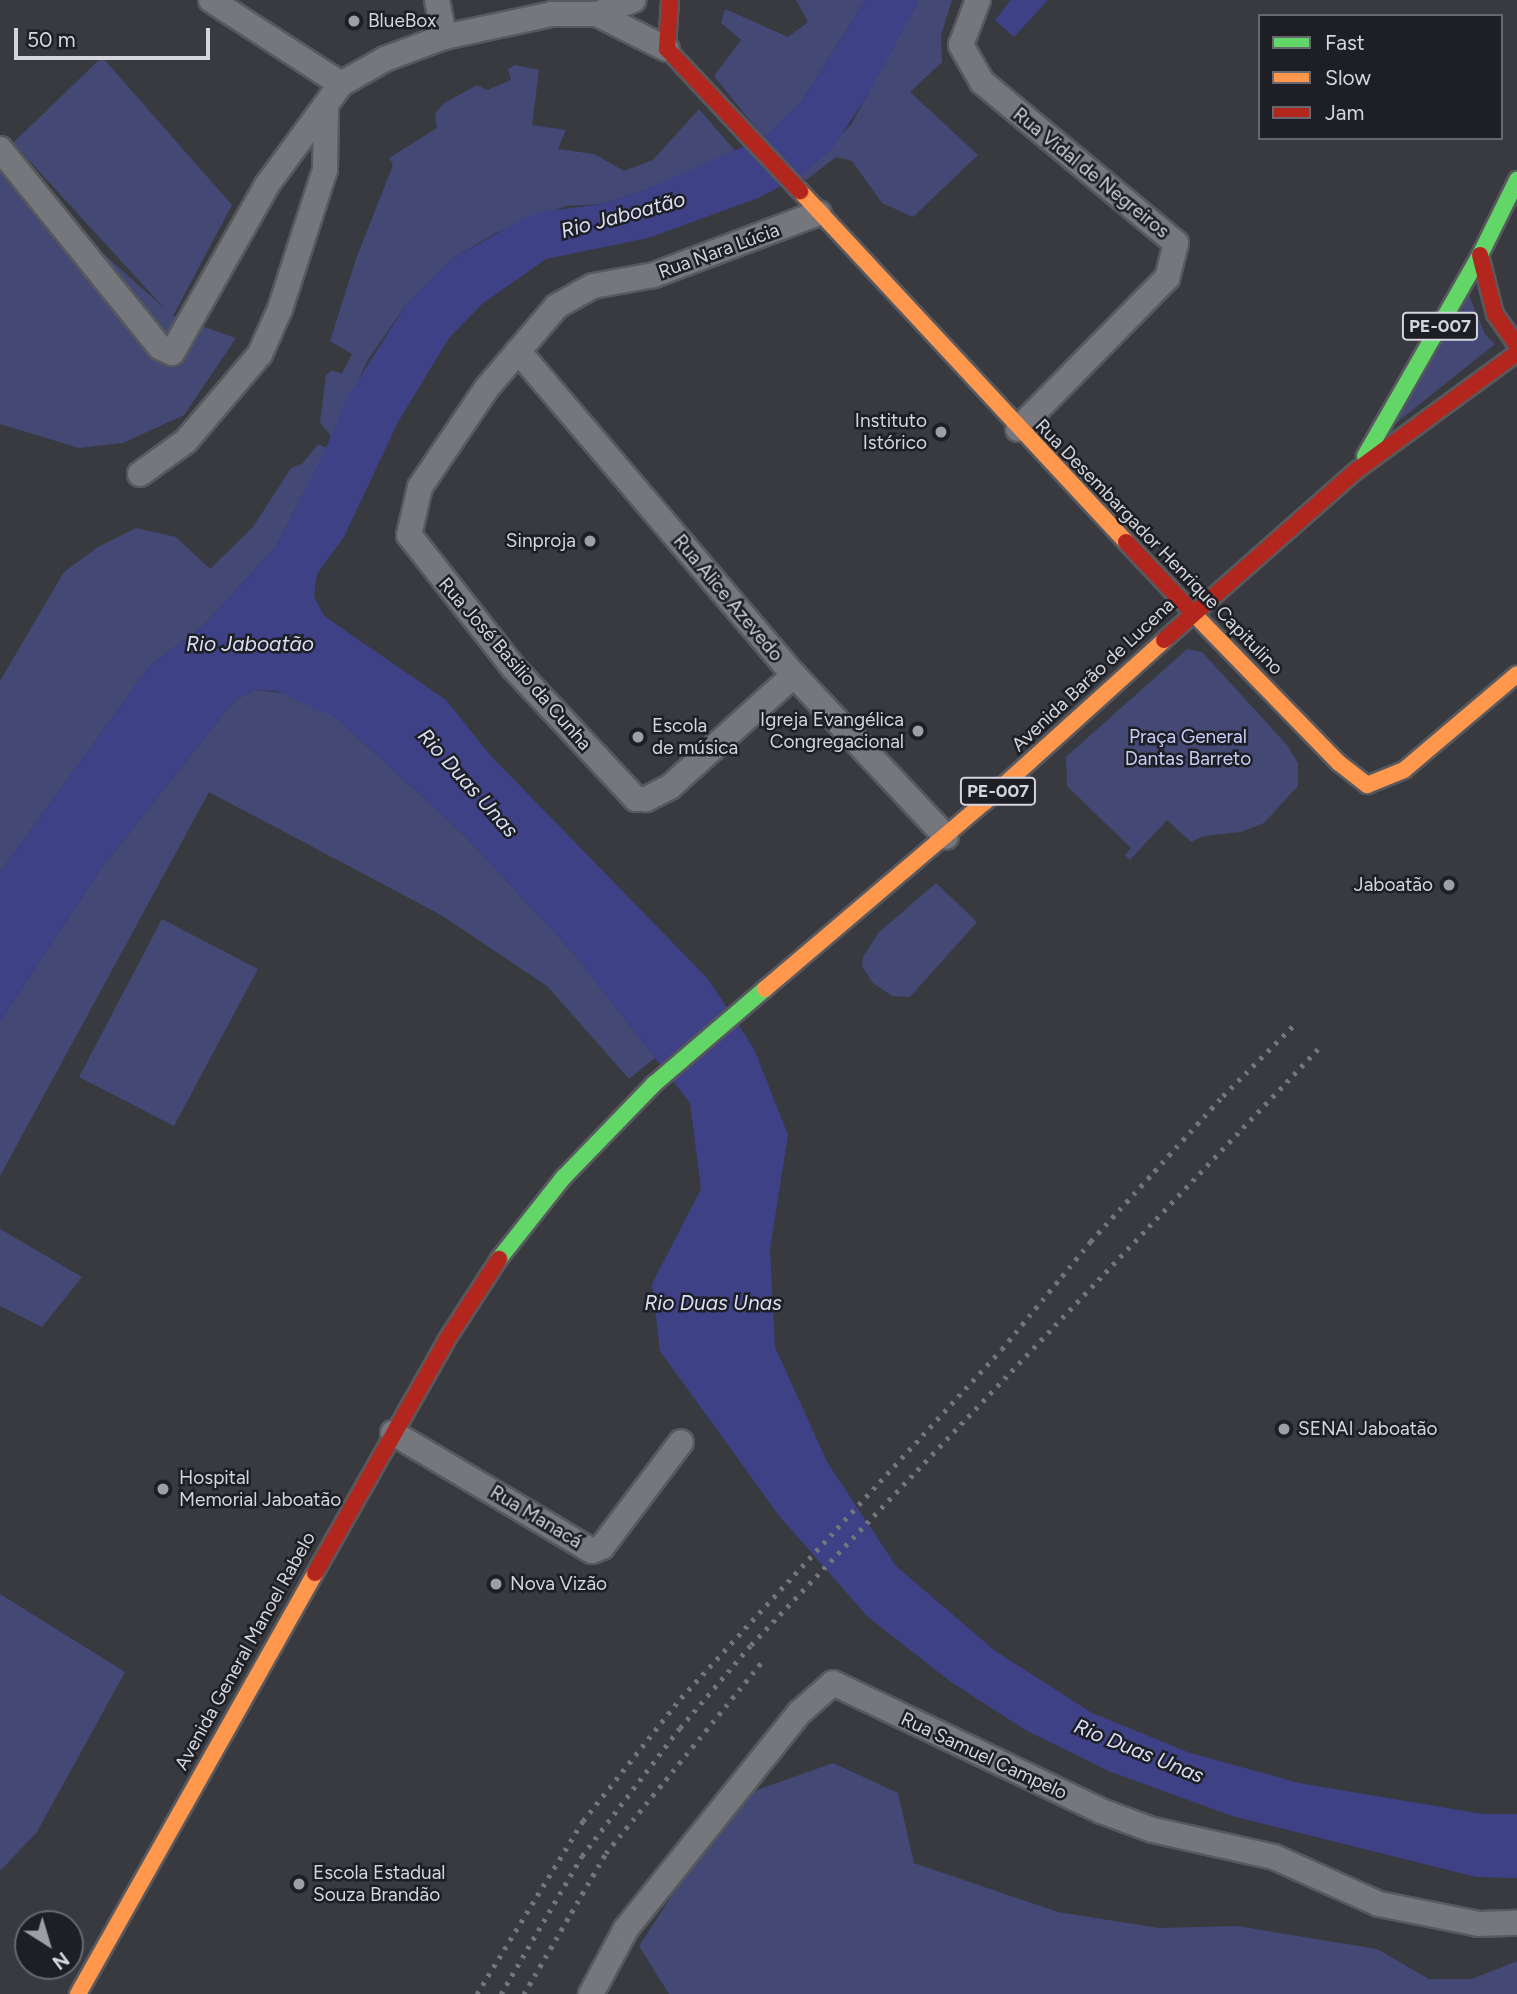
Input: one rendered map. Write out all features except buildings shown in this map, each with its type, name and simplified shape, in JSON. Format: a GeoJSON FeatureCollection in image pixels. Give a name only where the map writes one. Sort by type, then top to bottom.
{"type":"FeatureCollection","features":[{"type":"Feature","properties":{"kind":"main road"},"geometry":{"type":"LineString","coordinates":[[667,49],[670,0]]}},
{"type":"Feature","properties":{"kind":"main road","name":"Rua Desembargador Henrique Capitulino"},"geometry":{"type":"LineString","coordinates":[[667,49],[1018,429],[1192,612],[1339,763],[1367,785],[1404,769],[1517,674]]}},
{"type":"Feature","properties":{"kind":"main road","name":"Avenida Barão de Lucena"},"geometry":{"type":"LineString","coordinates":[[1357,470],[1480,255],[1517,180]]}},
{"type":"Feature","properties":{"kind":"main road"},"geometry":{"type":"LineString","coordinates":[[1480,255],[1495,314],[1517,345]]}},
{"type":"Feature","properties":{"kind":"main road","name":"Avenida Barão de Lucena"},"geometry":{"type":"LineString","coordinates":[[763,993],[946,836],[1192,612],[1357,470],[1517,353]]}},
{"type":"Feature","properties":{"kind":"main road","name":"Avenida General Manoel Rabelo"},"geometry":{"type":"LineString","coordinates":[[78,1994],[393,1433],[497,1261],[563,1178],[654,1084],[763,993]]}},
{"type":"Feature","properties":{"kind":"street"},"geometry":{"type":"LineString","coordinates":[[211,0],[341,84]]}},
{"type":"Feature","properties":{"kind":"street"},"geometry":{"type":"LineString","coordinates":[[437,0],[444,37]]}},
{"type":"Feature","properties":{"kind":"street"},"geometry":{"type":"LineString","coordinates":[[0,149],[160,347],[172,353],[267,185],[326,109],[341,84],[385,59],[444,37],[552,14],[597,14],[633,0]]}},
{"type":"Feature","properties":{"kind":"street","name":"Rua Vidal de Negreiros"},"geometry":{"type":"LineString","coordinates":[[978,0],[961,45],[982,82],[1177,243],[1167,278],[1018,429]]}},
{"type":"Feature","properties":{"kind":"street"},"geometry":{"type":"LineString","coordinates":[[597,14],[667,49]]}},
{"type":"Feature","properties":{"kind":"street"},"geometry":{"type":"LineString","coordinates":[[140,474],[186,441],[260,354],[280,309],[325,170],[326,109]]}},
{"type":"Feature","properties":{"kind":"street","name":"Rua Nara Lúcia"},"geometry":{"type":"LineString","coordinates":[[518,351],[557,306],[593,286],[687,264],[819,213]]}},
{"type":"Feature","properties":{"kind":"street","name":"Rua José Basilio da Cunha"},"geometry":{"type":"LineString","coordinates":[[518,351],[486,388],[420,487],[409,535],[513,667],[636,799],[646,799],[670,787],[794,675]]}},
{"type":"Feature","properties":{"kind":"street","name":"Rua Alice Azevedo"},"geometry":{"type":"LineString","coordinates":[[518,351],[794,675],[946,836]]}},
{"type":"Feature","properties":{"kind":"street","name":"Rua Manacá"},"geometry":{"type":"LineString","coordinates":[[393,1433],[592,1551],[602,1547],[681,1442]]}},
{"type":"Feature","properties":{"kind":"street","name":"Rua Samuel Campelo"},"geometry":{"type":"LineString","coordinates":[[591,1994],[626,1929],[799,1713],[833,1683],[1101,1811],[1153,1830],[1274,1857],[1379,1904],[1479,1924],[1517,1923]]}},
{"type":"Feature","properties":{"kind":"street"},"geometry":{"type":"LineString","coordinates":[[59,1994],[90,1971]]}},
{"type":"Feature","properties":{"kind":"green space"},"geometry":{"type":"Polygon","coordinates":[[[796,0],[865,0],[801,102],[764,138],[714,76],[741,40],[721,23],[725,9],[788,37],[808,22],[796,0]]]}},
{"type":"Feature","properties":{"kind":"green space"},"geometry":{"type":"Polygon","coordinates":[[[919,0],[952,0],[941,35],[942,62],[910,92],[978,155],[913,217],[882,203],[852,161],[836,157],[806,180],[800,176],[851,125],[919,0]]]}},
{"type":"Feature","properties":{"kind":"green space"},"geometry":{"type":"Polygon","coordinates":[[[102,57],[232,205],[173,316],[236,338],[184,415],[123,443],[79,448],[0,424],[0,161],[165,309],[13,143],[102,57]]]}},
{"type":"Feature","properties":{"kind":"green space"},"geometry":{"type":"Polygon","coordinates":[[[515,65],[539,70],[532,125],[566,130],[558,149],[594,154],[624,171],[653,160],[699,109],[737,153],[640,192],[601,204],[566,206],[495,233],[452,259],[408,302],[367,361],[332,437],[320,423],[326,375],[332,370],[342,374],[352,354],[330,341],[356,259],[393,165],[389,158],[437,128],[435,114],[444,103],[477,85],[487,90],[511,80],[508,69],[515,65]]]}},
{"type":"Feature","properties":{"kind":"green space"},"geometry":{"type":"Polygon","coordinates":[[[1469,295],[1485,334],[1495,344],[1385,432],[1469,295]]]}},
{"type":"Feature","properties":{"kind":"green space"},"geometry":{"type":"Polygon","coordinates":[[[318,444],[327,448],[276,546],[202,627],[151,664],[0,872],[0,681],[64,572],[98,547],[136,528],[176,537],[210,569],[253,527],[291,468],[302,464],[318,444]]]}},
{"type":"Feature","properties":{"kind":"green space","name":"Praça General Dantas Barreto"},"geometry":{"type":"Polygon","coordinates":[[[1187,649],[1202,652],[1287,745],[1298,763],[1298,786],[1264,823],[1241,832],[1204,836],[1191,842],[1167,820],[1130,860],[1125,855],[1131,848],[1067,786],[1066,757],[1187,649]]]}},
{"type":"Feature","properties":{"kind":"green space"},"geometry":{"type":"Polygon","coordinates":[[[256,690],[291,694],[336,718],[464,835],[574,954],[655,1058],[629,1079],[547,986],[441,915],[209,792],[0,1176],[0,1022],[101,869],[235,700],[256,690]]]}},
{"type":"Feature","properties":{"kind":"green space"},"geometry":{"type":"Polygon","coordinates":[[[936,883],[977,922],[910,997],[892,996],[873,983],[862,966],[863,957],[879,932],[936,883]]]}},
{"type":"Feature","properties":{"kind":"green space"},"geometry":{"type":"Polygon","coordinates":[[[162,919],[258,969],[174,1126],[79,1077],[162,919]]]}},
{"type":"Feature","properties":{"kind":"green space"},"geometry":{"type":"Polygon","coordinates":[[[0,1229],[82,1277],[42,1327],[0,1306],[0,1229]]]}},
{"type":"Feature","properties":{"kind":"green space"},"geometry":{"type":"Polygon","coordinates":[[[0,1594],[125,1672],[37,1832],[0,1871],[0,1594]]]}},
{"type":"Feature","properties":{"kind":"green space"},"geometry":{"type":"Polygon","coordinates":[[[833,1763],[898,1793],[914,1863],[1058,1912],[1159,1928],[1237,1926],[1377,1949],[1429,1979],[1472,1979],[1517,1961],[1517,1994],[669,1994],[639,1946],[702,1849],[749,1793],[833,1763]]]}},
{"type":"Feature","properties":{"kind":"water","name":"Rio Duas Unas"},"geometry":{"type":"Polygon","coordinates":[[[865,0],[919,0],[869,93],[832,149],[800,176],[758,198],[648,238],[546,259],[482,304],[449,338],[398,422],[344,537],[317,574],[314,596],[324,616],[446,700],[490,755],[708,979],[754,1049],[788,1135],[770,1249],[775,1347],[827,1462],[896,1566],[994,1650],[1092,1713],[1190,1753],[1299,1783],[1482,1814],[1517,1814],[1517,1878],[1476,1877],[1232,1816],[1111,1772],[1027,1731],[951,1682],[868,1617],[780,1517],[660,1351],[652,1284],[701,1189],[690,1103],[574,954],[464,835],[336,718],[277,691],[256,690],[235,700],[101,869],[0,1022],[0,872],[151,664],[202,627],[276,546],[324,453],[348,396],[408,302],[452,259],[515,223],[541,212],[601,204],[640,192],[763,138],[801,102],[865,0]]]}},
{"type":"Feature","properties":{"kind":"water"},"geometry":{"type":"Polygon","coordinates":[[[1011,0],[1048,0],[1014,37],[995,20],[1011,0]]]}},
{"type":"Feature","properties":{"kind":"railway"},"geometry":{"type":"LineString","coordinates":[[477,1994],[583,1821],[681,1698],[1002,1349],[1091,1241],[1223,1096],[1295,1024]]}},
{"type":"Feature","properties":{"kind":"railway"},"geometry":{"type":"LineString","coordinates":[[501,1994],[582,1856],[680,1728],[751,1645],[1318,1049]]}},
{"type":"Feature","properties":{"kind":"railway"},"geometry":{"type":"LineString","coordinates":[[524,1994],[606,1853],[765,1658]]}},
{"type":"Feature","properties":{"kind":"traffic: fast"},"geometry":{"type":"LineString","coordinates":[[1365,456],[1480,255],[1517,180]]}},
{"type":"Feature","properties":{"kind":"traffic: fast"},"geometry":{"type":"LineString","coordinates":[[499,1259],[563,1178],[654,1084],[765,989]]}},
{"type":"Feature","properties":{"kind":"traffic: slow"},"geometry":{"type":"LineString","coordinates":[[800,191],[1126,542]]}},
{"type":"Feature","properties":{"kind":"traffic: slow"},"geometry":{"type":"LineString","coordinates":[[1192,612],[1339,763],[1367,785],[1404,770],[1517,674]]}},
{"type":"Feature","properties":{"kind":"traffic: slow"},"geometry":{"type":"LineString","coordinates":[[765,989],[985,802],[1164,640]]}},
{"type":"Feature","properties":{"kind":"traffic: slow"},"geometry":{"type":"LineString","coordinates":[[78,1994],[315,1573]]}},
{"type":"Feature","properties":{"kind":"traffic: jam"},"geometry":{"type":"LineString","coordinates":[[670,0],[667,49],[800,191]]}},
{"type":"Feature","properties":{"kind":"traffic: jam"},"geometry":{"type":"LineString","coordinates":[[1480,255],[1495,314],[1517,345]]}},
{"type":"Feature","properties":{"kind":"traffic: jam"},"geometry":{"type":"LineString","coordinates":[[1164,640],[1357,470],[1517,353]]}},
{"type":"Feature","properties":{"kind":"traffic: jam"},"geometry":{"type":"LineString","coordinates":[[1126,542],[1192,612]]}},
{"type":"Feature","properties":{"kind":"traffic: jam"},"geometry":{"type":"LineString","coordinates":[[315,1573],[446,1341],[499,1259]]}},
{"type":"Feature","properties":{"kind":"place","name":"BlueBox"},"geometry":{"type":"Point","coordinates":[354,21]}},
{"type":"Feature","properties":{"kind":"place","name":"Instituto Istórico"},"geometry":{"type":"Point","coordinates":[941,432]}},
{"type":"Feature","properties":{"kind":"place","name":"Sinproja"},"geometry":{"type":"Point","coordinates":[590,541]}},
{"type":"Feature","properties":{"kind":"place","name":"Igreja Evangélica Congregacional"},"geometry":{"type":"Point","coordinates":[918,731]}},
{"type":"Feature","properties":{"kind":"place","name":"Escola de música"},"geometry":{"type":"Point","coordinates":[638,737]}},
{"type":"Feature","properties":{"kind":"place","name":"Jaboatão"},"geometry":{"type":"Point","coordinates":[1449,885]}},
{"type":"Feature","properties":{"kind":"place","name":"SENAI Jaboatão"},"geometry":{"type":"Point","coordinates":[1284,1429]}},
{"type":"Feature","properties":{"kind":"place","name":"Hospital Memorial Jaboatão"},"geometry":{"type":"Point","coordinates":[163,1489]}},
{"type":"Feature","properties":{"kind":"place","name":"Nova Vizão"},"geometry":{"type":"Point","coordinates":[496,1584]}},
{"type":"Feature","properties":{"kind":"place","name":"Escola Estadual Souza Brandão"},"geometry":{"type":"Point","coordinates":[299,1884]}},
{"type":"Feature","properties":{"kind":"water label","name":"Rio Jaboatão"},"geometry":{"type":"Point","coordinates":[623,215]}},
{"type":"Feature","properties":{"kind":"water label","name":"Rio Jaboatão"},"geometry":{"type":"Point","coordinates":[250,644]}}]}
